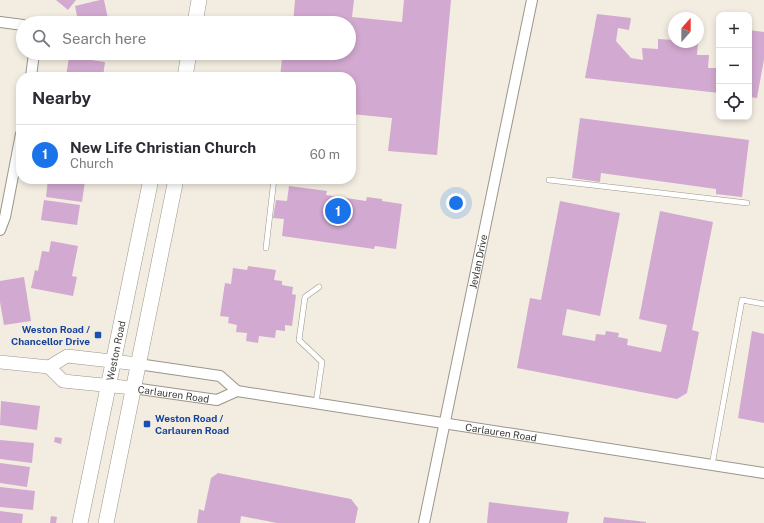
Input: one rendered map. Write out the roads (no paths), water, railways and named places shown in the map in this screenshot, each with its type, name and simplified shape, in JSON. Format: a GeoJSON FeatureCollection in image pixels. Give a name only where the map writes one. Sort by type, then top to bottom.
{"type":"FeatureCollection","features":[{"type":"Feature","properties":{"kind":"main road"},"geometry":{"type":"LineString","coordinates":[[197,16],[200,0]]}},
{"type":"Feature","properties":{"kind":"main road"},"geometry":{"type":"LineString","coordinates":[[185,72],[188,60]]}},
{"type":"Feature","properties":{"kind":"main road","name":"Weston Road"},"geometry":{"type":"LineString","coordinates":[[80,523],[150,184]]}},
{"type":"Feature","properties":{"kind":"main road"},"geometry":{"type":"LineString","coordinates":[[106,523],[175,184]]}},
{"type":"Feature","properties":{"kind":"street","name":"Jevlan Drive"},"geometry":{"type":"LineString","coordinates":[[424,523],[446,424],[532,0]]}},
{"type":"Feature","properties":{"kind":"street"},"geometry":{"type":"LineString","coordinates":[[0,22],[16,24]]}},
{"type":"Feature","properties":{"kind":"street"},"geometry":{"type":"LineString","coordinates":[[32,72],[33,60]]}},
{"type":"Feature","properties":{"kind":"street"},"geometry":{"type":"LineString","coordinates":[[0,230],[5,218],[16,160]]}},
{"type":"Feature","properties":{"kind":"street"},"geometry":{"type":"LineString","coordinates":[[0,362],[49,367],[67,356],[114,363],[138,364],[220,376],[237,392]]}},
{"type":"Feature","properties":{"kind":"street","name":"Carlauren Road"},"geometry":{"type":"LineString","coordinates":[[49,367],[63,381],[133,388],[217,400],[237,392],[764,473]]}},
{"type":"Feature","properties":{"kind":"lane"},"geometry":{"type":"LineString","coordinates":[[549,180],[747,203]]}},
{"type":"Feature","properties":{"kind":"lane"},"geometry":{"type":"LineString","coordinates":[[266,248],[273,184]]}},
{"type":"Feature","properties":{"kind":"lane"},"geometry":{"type":"LineString","coordinates":[[316,403],[322,362],[299,340],[305,297],[319,287]]}},
{"type":"Feature","properties":{"kind":"lane"},"geometry":{"type":"LineString","coordinates":[[712,465],[742,300],[764,304]]}},
{"type":"Feature","properties":{"kind":"place","name":"New Life Christian Church"},"geometry":{"type":"Point","coordinates":[338,211]}},
{"type":"Feature","properties":{"kind":"place","name":"Weston Road / Chancellor Drive"},"geometry":{"type":"Point","coordinates":[98,335]}},
{"type":"Feature","properties":{"kind":"place","name":"Weston Road / Carlauren Road"},"geometry":{"type":"Point","coordinates":[147,424]}}]}
